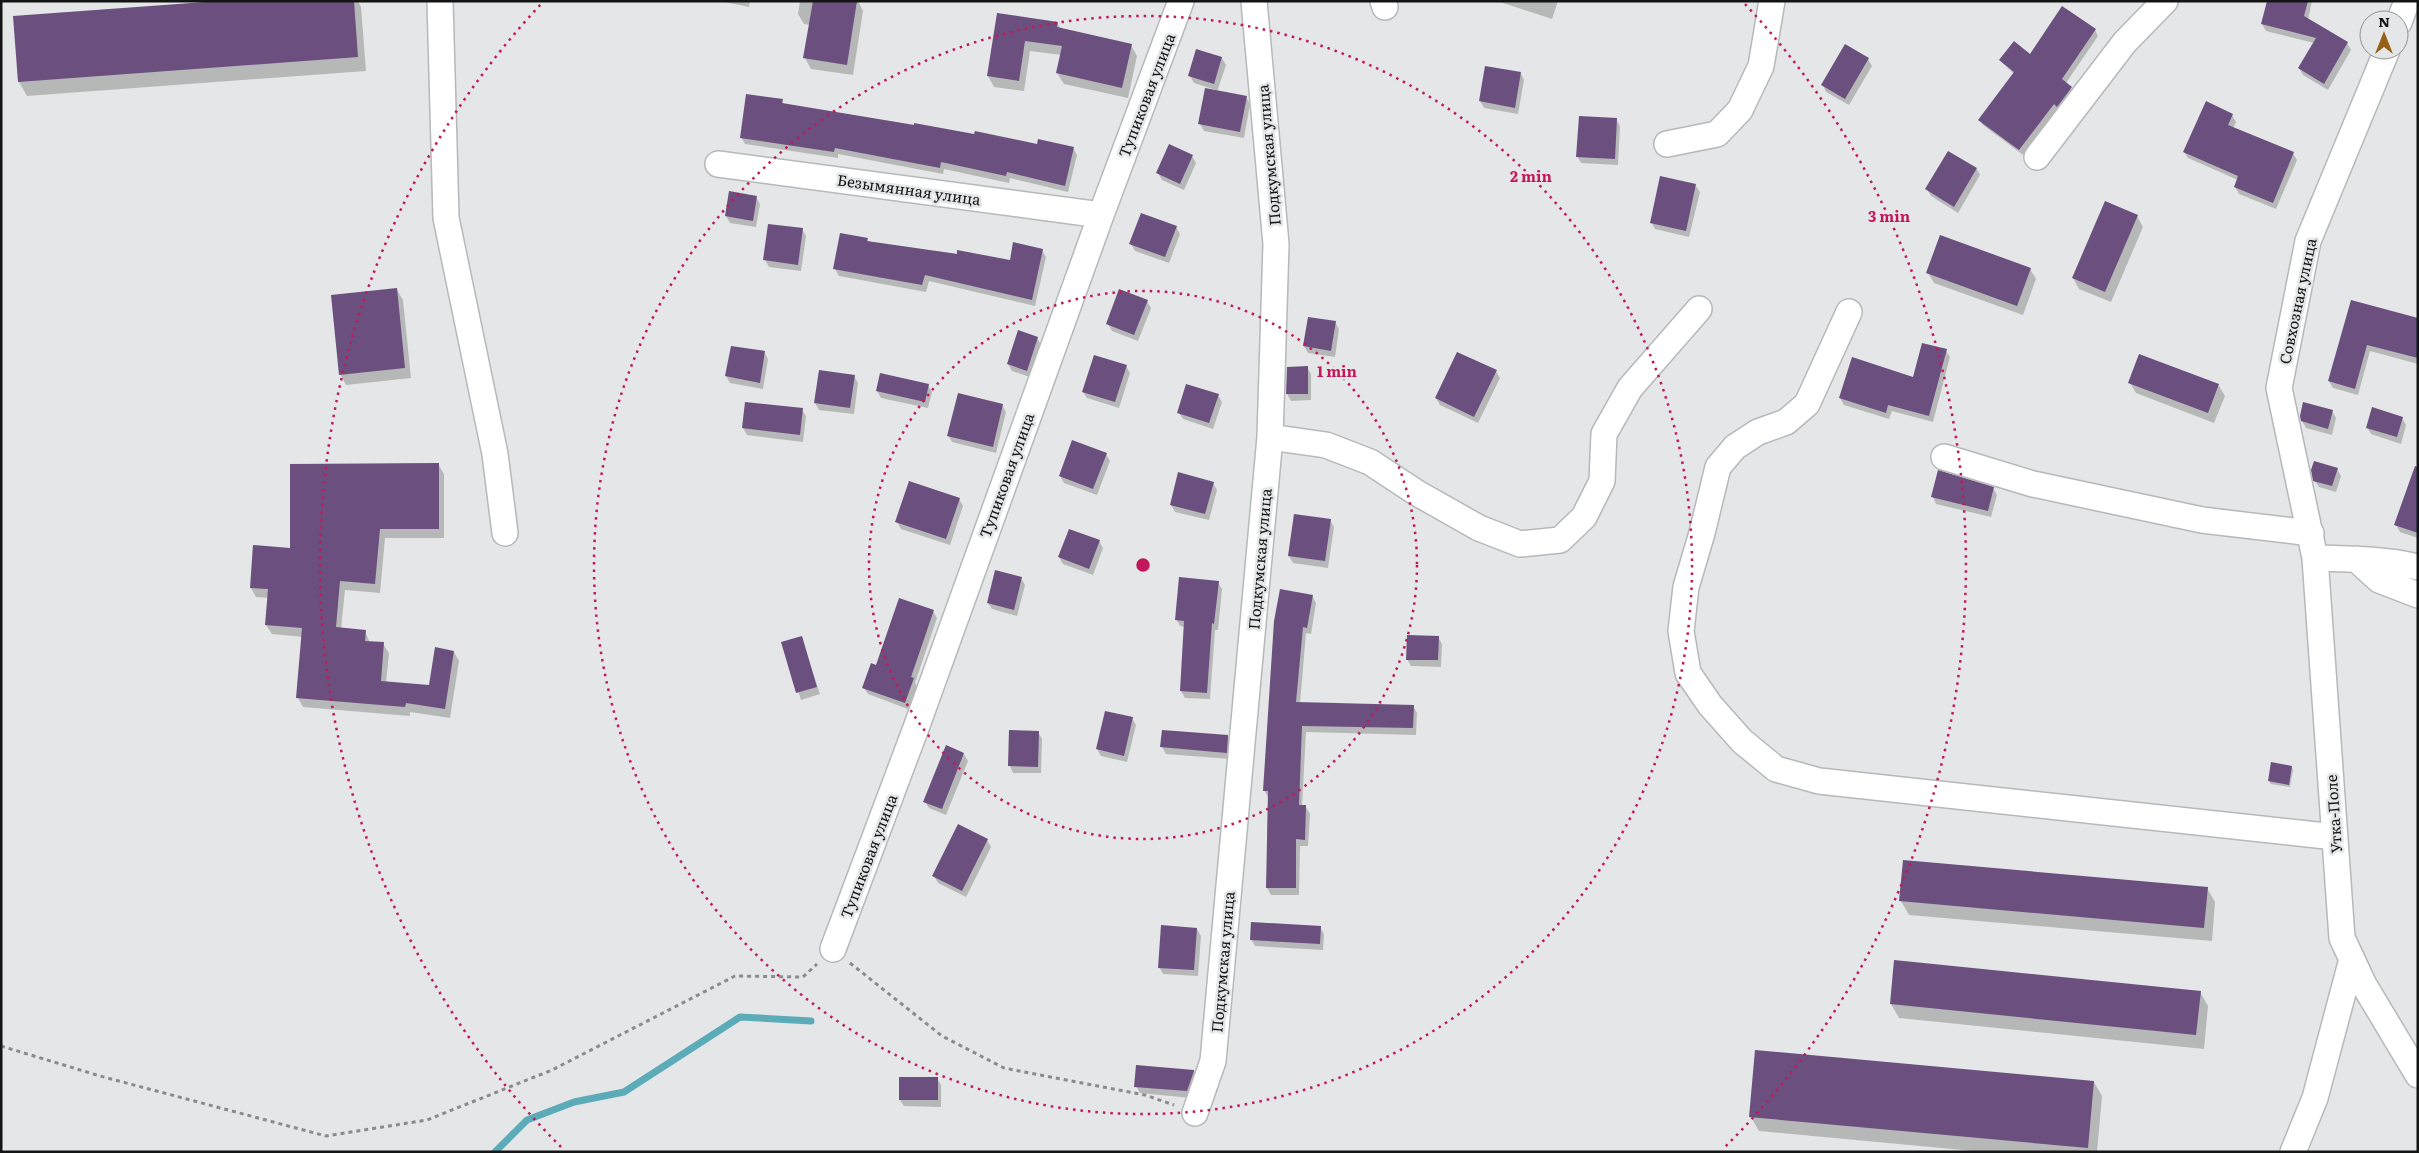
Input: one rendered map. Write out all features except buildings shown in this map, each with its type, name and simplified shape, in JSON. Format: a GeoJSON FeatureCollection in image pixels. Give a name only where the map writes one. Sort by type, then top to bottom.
{"type":"FeatureCollection","features":[{"type":"Feature","properties":{"kind":"street"},"geometry":{"type":"LineString","coordinates":[[440,1],[446,218],[495,454],[505,533]]}},
{"type":"Feature","properties":{"kind":"street","name":"Тупиковая улица"},"geometry":{"type":"LineString","coordinates":[[833,949],[916,728],[1101,215],[1181,1]]}},
{"type":"Feature","properties":{"kind":"street","name":"Подкумская улица"},"geometry":{"type":"LineString","coordinates":[[1195,1113],[1213,1061],[1270,437],[1276,244],[1254,1]]}},
{"type":"Feature","properties":{"kind":"street"},"geometry":{"type":"LineString","coordinates":[[1667,144],[1717,134],[1740,110],[1761,66],[1772,1]]}},
{"type":"Feature","properties":{"kind":"street"},"geometry":{"type":"LineString","coordinates":[[2037,157],[2125,42],[2165,1]]}},
{"type":"Feature","properties":{"kind":"street","name":"Совхозная улица"},"geometry":{"type":"LineString","coordinates":[[2311,533],[2279,388],[2308,241],[2383,60]]}},
{"type":"Feature","properties":{"kind":"street","name":"Безымянная улица"},"geometry":{"type":"LineString","coordinates":[[718,164],[1101,215]]}},
{"type":"Feature","properties":{"kind":"street"},"geometry":{"type":"LineString","coordinates":[[1270,437],[1326,445],[1370,462],[1417,493],[1479,528],[1520,544],[1560,540],[1584,517],[1602,481],[1604,434],[1630,388],[1699,309]]}},
{"type":"Feature","properties":{"kind":"street"},"geometry":{"type":"LineString","coordinates":[[1849,312],[1807,404],[1786,422],[1758,432],[1736,447],[1718,467],[1702,533],[1686,587],[1681,631],[1688,673],[1710,705],[1742,741],[1776,769],[1819,781],[2335,837]]}},
{"type":"Feature","properties":{"kind":"street"},"geometry":{"type":"LineString","coordinates":[[1944,457],[2033,484],[2202,520],[2311,533]]}},
{"type":"Feature","properties":{"kind":"street","name":"Утка-Поле"},"geometry":{"type":"LineString","coordinates":[[2311,533],[2315,558],[2342,938],[2364,985],[2418,1075]]}},
{"type":"Feature","properties":{"kind":"street"},"geometry":{"type":"LineString","coordinates":[[2315,558],[2397,562],[2418,568]]}},
{"type":"Feature","properties":{"kind":"street"},"geometry":{"type":"LineString","coordinates":[[2356,559],[2379,580],[2418,596]]}},
{"type":"Feature","properties":{"kind":"street"},"geometry":{"type":"LineString","coordinates":[[2293,1152],[2315,1098],[2352,959]]}},
{"type":"Feature","properties":{"kind":"path"},"geometry":{"type":"LineString","coordinates":[[1,1046],[100,1076],[326,1136],[428,1120],[552,1070],[736,976],[804,977],[833,949],[942,1036],[1004,1068],[1145,1095],[1195,1113]]}},
{"type":"Feature","properties":{"kind":"waterway"},"geometry":{"type":"LineString","coordinates":[[495,1152],[527,1120],[574,1102],[624,1092],[740,1017],[811,1021]]}}]}
